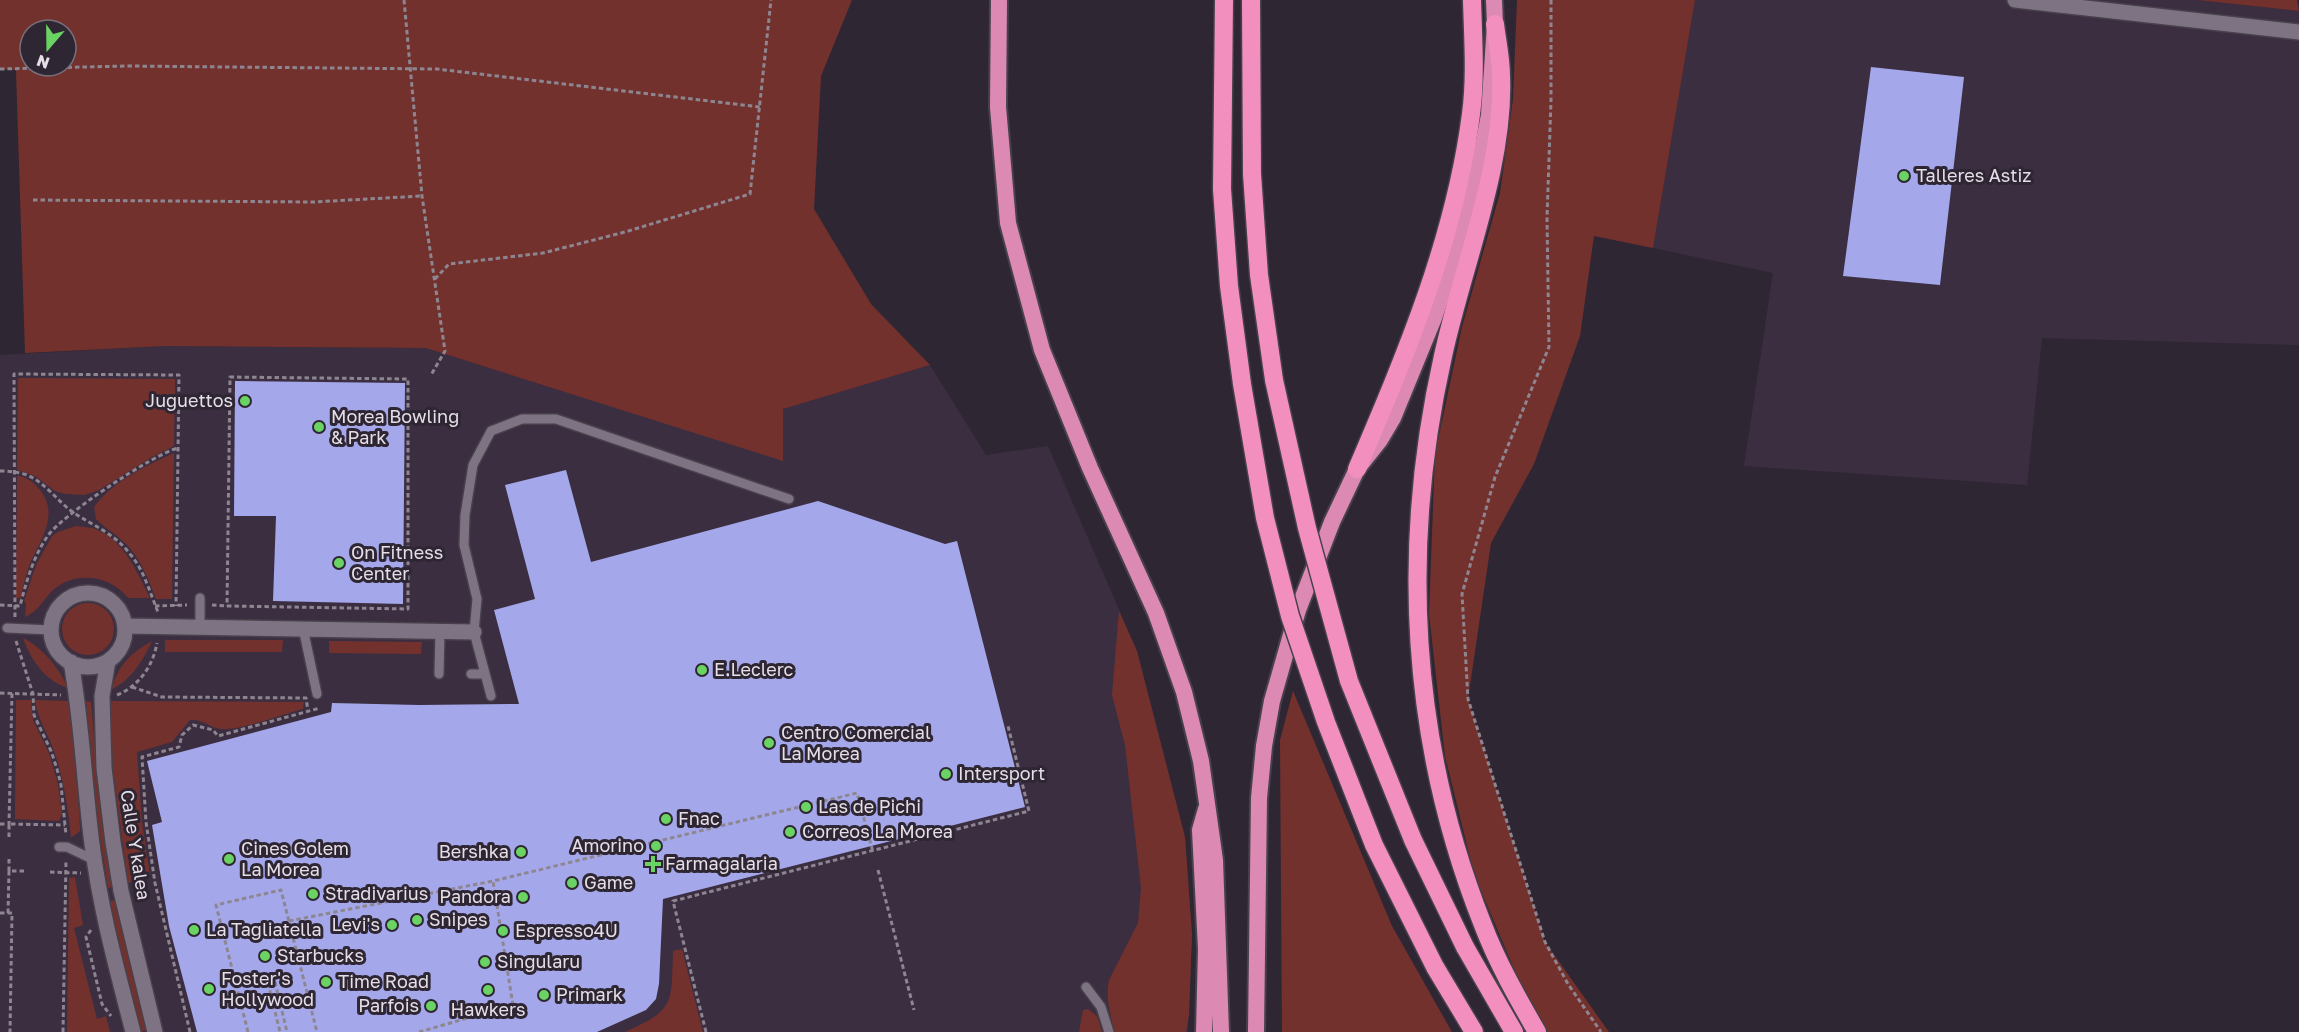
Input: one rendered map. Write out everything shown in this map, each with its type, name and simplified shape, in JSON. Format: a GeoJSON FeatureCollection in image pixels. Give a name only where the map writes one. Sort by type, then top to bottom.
{"type":"FeatureCollection","features":[{"type":"Feature","properties":{"kind":"highway"},"geometry":{"type":"LineString","coordinates":[[1213,0],[1222,47]]}},
{"type":"Feature","properties":{"kind":"highway"},"geometry":{"type":"LineString","coordinates":[[1224,0],[1222,189],[1229,286],[1242,384],[1265,518],[1290,616],[1326,722],[1374,845],[1435,967],[1474,1032]]}},
{"type":"Feature","properties":{"kind":"highway"},"geometry":{"type":"LineString","coordinates":[[1251,0],[1252,174],[1259,275],[1274,380],[1326,603],[1349,681],[1413,840],[1465,947],[1514,1032]]}},
{"type":"Feature","properties":{"kind":"highway"},"geometry":{"type":"LineString","coordinates":[[1256,1032],[1259,798],[1264,746],[1272,701],[1298,610],[1332,522],[1357,469],[1419,316],[1448,228],[1461,181],[1472,111],[1472,0]]}},
{"type":"Feature","properties":{"kind":"highway"},"geometry":{"type":"LineString","coordinates":[[1494,0],[1502,77],[1498,131],[1489,179],[1448,335],[1427,438],[1417,540],[1418,628],[1422,683],[1438,785],[1483,925],[1512,988],[1537,1032]]}},
{"type":"Feature","properties":{"kind":"highway"},"geometry":{"type":"LineString","coordinates":[[1000,4],[998,107],[1008,223],[1042,350],[1089,468],[1156,613],[1184,692],[1201,761],[1215,860],[1221,1032]]}},
{"type":"Feature","properties":{"kind":"highway"},"geometry":{"type":"LineString","coordinates":[[1357,469],[1380,440],[1393,417],[1434,318],[1463,231],[1476,182],[1489,115],[1495,24]]}},
{"type":"Feature","properties":{"kind":"highway"},"geometry":{"type":"LineString","coordinates":[[1204,1032],[1206,950],[1200,830],[1208,802]]}},
{"type":"Feature","properties":{"kind":"street"},"geometry":{"type":"LineString","coordinates":[[2015,0],[2299,32]]}},
{"type":"Feature","properties":{"kind":"street"},"geometry":{"type":"LineString","coordinates":[[87,592],[99,594],[111,600],[121,612],[125,626],[123,642],[118,652],[108,661],[95,666],[83,666],[71,662],[57,650],[51,630],[54,615],[60,606],[74,595],[87,592]]}},
{"type":"Feature","properties":{"kind":"street"},"geometry":{"type":"LineString","coordinates":[[125,626],[474,632]]}},
{"type":"Feature","properties":{"kind":"street","name":"Calle Y kalea"},"geometry":{"type":"LineString","coordinates":[[108,661],[102,696],[104,768],[113,842],[124,902],[155,1032]]}},
{"type":"Feature","properties":{"kind":"street"},"geometry":{"type":"LineString","coordinates":[[71,662],[77,695],[94,860],[100,895],[133,1032]]}},
{"type":"Feature","properties":{"kind":"lane"},"geometry":{"type":"LineString","coordinates":[[490,696],[474,632],[477,598],[464,545],[465,515],[473,465],[491,431],[522,419],[556,419],[789,499]]}},
{"type":"Feature","properties":{"kind":"lane"},"geometry":{"type":"LineString","coordinates":[[200,598],[200,627]]}},
{"type":"Feature","properties":{"kind":"lane"},"geometry":{"type":"LineString","coordinates":[[8,628],[51,630]]}},
{"type":"Feature","properties":{"kind":"lane"},"geometry":{"type":"LineString","coordinates":[[303,628],[317,694]]}},
{"type":"Feature","properties":{"kind":"lane"},"geometry":{"type":"LineString","coordinates":[[439,674],[440,631]]}},
{"type":"Feature","properties":{"kind":"lane"},"geometry":{"type":"LineString","coordinates":[[471,674],[485,674]]}},
{"type":"Feature","properties":{"kind":"lane"},"geometry":{"type":"LineString","coordinates":[[59,847],[67,847],[94,860]]}},
{"type":"Feature","properties":{"kind":"lane"},"geometry":{"type":"LineString","coordinates":[[1086,987],[1101,1006],[1109,1032]]}},
{"type":"Feature","properties":{"kind":"path"},"geometry":{"type":"LineString","coordinates":[[404,0],[422,196],[445,351],[431,375]]}},
{"type":"Feature","properties":{"kind":"path"},"geometry":{"type":"LineString","coordinates":[[435,279],[449,264],[543,253],[625,232],[750,194],[771,0]]}},
{"type":"Feature","properties":{"kind":"path"},"geometry":{"type":"LineString","coordinates":[[1551,0],[1551,100],[1547,218],[1549,347],[1495,477],[1462,594],[1468,699],[1545,942],[1568,984],[1600,1032]]}},
{"type":"Feature","properties":{"kind":"path"},"geometry":{"type":"LineString","coordinates":[[0,69],[127,66],[436,69],[760,107]]}},
{"type":"Feature","properties":{"kind":"path"},"geometry":{"type":"LineString","coordinates":[[33,200],[313,202],[422,196]]}},
{"type":"Feature","properties":{"kind":"path"},"geometry":{"type":"LineString","coordinates":[[15,618],[14,374],[179,375],[176,606]]}},
{"type":"Feature","properties":{"kind":"path"},"geometry":{"type":"LineString","coordinates":[[212,605],[227,606],[408,609],[408,379],[230,378],[227,606]]}},
{"type":"Feature","properties":{"kind":"path"},"geometry":{"type":"LineString","coordinates":[[0,605],[20,606],[33,564],[48,535],[73,512],[153,459],[178,448]]}},
{"type":"Feature","properties":{"kind":"path"},"geometry":{"type":"LineString","coordinates":[[0,471],[14,471],[37,480],[73,512],[117,539],[131,555],[144,576],[159,613]]}},
{"type":"Feature","properties":{"kind":"path"},"geometry":{"type":"LineString","coordinates":[[155,606],[192,605]]}},
{"type":"Feature","properties":{"kind":"path"},"geometry":{"type":"LineString","coordinates":[[111,696],[119,695],[132,687],[150,665],[158,639]]}},
{"type":"Feature","properties":{"kind":"path"},"geometry":{"type":"LineString","coordinates":[[15,641],[33,694],[34,715],[57,769],[66,837]]}},
{"type":"Feature","properties":{"kind":"path"},"geometry":{"type":"LineString","coordinates":[[132,687],[162,697],[306,698],[308,711]]}},
{"type":"Feature","properties":{"kind":"path"},"geometry":{"type":"LineString","coordinates":[[0,693],[69,695]]}},
{"type":"Feature","properties":{"kind":"path"},"geometry":{"type":"LineString","coordinates":[[9,837],[12,693]]}},
{"type":"Feature","properties":{"kind":"path"},"geometry":{"type":"LineString","coordinates":[[190,1032],[155,883],[146,822],[142,757],[179,747],[182,735],[192,725],[213,730],[218,736],[320,708]]}},
{"type":"Feature","properties":{"kind":"path"},"geometry":{"type":"LineString","coordinates":[[706,1032],[673,901],[1029,811],[1008,726]]}},
{"type":"Feature","properties":{"kind":"path"},"geometry":{"type":"LineString","coordinates":[[289,921],[493,881],[857,792],[873,852]]}},
{"type":"Feature","properties":{"kind":"path"},"geometry":{"type":"LineString","coordinates":[[0,824],[66,825]]}},
{"type":"Feature","properties":{"kind":"path"},"geometry":{"type":"LineString","coordinates":[[8,914],[9,859]]}},
{"type":"Feature","properties":{"kind":"path"},"geometry":{"type":"LineString","coordinates":[[63,1032],[66,859]]}},
{"type":"Feature","properties":{"kind":"path"},"geometry":{"type":"LineString","coordinates":[[878,870],[914,1010]]}},
{"type":"Feature","properties":{"kind":"path"},"geometry":{"type":"LineString","coordinates":[[9,871],[27,872]]}},
{"type":"Feature","properties":{"kind":"path"},"geometry":{"type":"LineString","coordinates":[[50,872],[81,872],[83,881]]}},
{"type":"Feature","properties":{"kind":"path"},"geometry":{"type":"LineString","coordinates":[[419,1032],[513,1005],[493,881]]}},
{"type":"Feature","properties":{"kind":"path"},"geometry":{"type":"LineString","coordinates":[[248,1032],[216,905],[281,890],[317,1032]]}},
{"type":"Feature","properties":{"kind":"path"},"geometry":{"type":"LineString","coordinates":[[0,913],[12,913],[10,1032]]}},
{"type":"Feature","properties":{"kind":"path"},"geometry":{"type":"LineString","coordinates":[[91,930],[86,937],[102,1004],[110,1013],[112,1022]]}},
{"type":"Feature","properties":{"kind":"path"},"geometry":{"type":"LineString","coordinates":[[275,982],[288,1032]]}},
{"type":"Feature","properties":{"kind":"path"},"geometry":{"type":"LineString","coordinates":[[267,983],[280,1032]]}},
{"type":"Feature","properties":{"kind":"shaded area"},"geometry":{"type":"Polygon","coordinates":[[[0,0],[852,0],[821,76],[814,209],[871,304],[930,365],[783,409],[783,461],[426,348],[166,346],[25,353],[16,70],[0,69],[0,0]]]}},
{"type":"Feature","properties":{"kind":"shaded area"},"geometry":{"type":"Polygon","coordinates":[[[1517,0],[1695,0],[1653,248],[1594,236],[1580,336],[1534,464],[1491,543],[1468,699],[1545,942],[1609,1032],[1547,1032],[1528,1002],[1474,874],[1445,756],[1429,614],[1435,454],[1462,327],[1500,193],[1513,99],[1517,0]]]}},
{"type":"Feature","properties":{"kind":"shaded area"},"geometry":{"type":"Polygon","coordinates":[[[1695,0],[2197,0],[2299,11],[2299,345],[2042,338],[2027,485],[1744,466],[1773,273],[1653,248],[1695,0]]]}},
{"type":"Feature","properties":{"kind":"shaded area"},"geometry":{"type":"Polygon","coordinates":[[[2197,0],[2297,0],[2299,11],[2197,0]]]}},
{"type":"Feature","properties":{"kind":"shaded area"},"geometry":{"type":"Polygon","coordinates":[[[166,346],[426,348],[783,460],[782,409],[930,365],[986,455],[1048,446],[1137,651],[1185,837],[1192,934],[1188,1032],[0,1032],[0,355],[166,346]]]}},
{"type":"Feature","properties":{"kind":"shaded area"},"geometry":{"type":"Polygon","coordinates":[[[18,378],[175,379],[174,446],[99,490],[85,495],[55,491],[35,476],[17,470],[18,378]]]}},
{"type":"Feature","properties":{"kind":"shaded area"},"geometry":{"type":"Polygon","coordinates":[[[174,453],[172,599],[156,599],[136,556],[122,540],[96,519],[94,507],[120,482],[174,453]]]}},
{"type":"Feature","properties":{"kind":"shaded area"},"geometry":{"type":"Polygon","coordinates":[[[17,475],[28,479],[40,490],[46,499],[48,508],[47,526],[29,566],[21,598],[16,598],[17,475]]]}},
{"type":"Feature","properties":{"kind":"shaded area"},"geometry":{"type":"Polygon","coordinates":[[[76,526],[95,529],[114,541],[129,558],[150,598],[128,598],[112,584],[92,578],[81,578],[61,584],[37,609],[25,617],[26,603],[24,601],[36,565],[52,536],[76,526]]]}},
{"type":"Feature","properties":{"kind":"shaded area"},"geometry":{"type":"Polygon","coordinates":[[[83,603],[93,603],[102,607],[110,615],[114,629],[110,643],[102,651],[93,655],[83,655],[74,651],[66,643],[62,634],[62,624],[66,615],[74,607],[83,603]]]}},
{"type":"Feature","properties":{"kind":"shaded area"},"geometry":{"type":"Polygon","coordinates":[[[1119,611],[1137,651],[1185,837],[1192,934],[1189,1015],[1186,1032],[1114,1032],[1109,1006],[1109,980],[1138,923],[1141,888],[1125,745],[1112,695],[1119,611]]]}},
{"type":"Feature","properties":{"kind":"shaded area"},"geometry":{"type":"Polygon","coordinates":[[[23,638],[50,659],[68,688],[52,680],[40,669],[23,638]]]}},
{"type":"Feature","properties":{"kind":"shaded area"},"geometry":{"type":"Polygon","coordinates":[[[165,640],[283,640],[282,652],[165,652],[165,640]]]}},
{"type":"Feature","properties":{"kind":"shaded area"},"geometry":{"type":"Polygon","coordinates":[[[152,641],[136,669],[125,681],[111,690],[126,661],[137,650],[152,641]]]}},
{"type":"Feature","properties":{"kind":"shaded area"},"geometry":{"type":"Polygon","coordinates":[[[329,641],[422,642],[421,654],[329,653],[329,641]]]}},
{"type":"Feature","properties":{"kind":"shaded area"},"geometry":{"type":"Polygon","coordinates":[[[1293,691],[1392,926],[1452,1032],[1282,1032],[1280,740],[1293,691]]]}},
{"type":"Feature","properties":{"kind":"shaded area"},"geometry":{"type":"Polygon","coordinates":[[[16,700],[31,700],[33,720],[49,753],[58,784],[62,814],[59,821],[15,819],[16,700]]]}},
{"type":"Feature","properties":{"kind":"shaded area"},"geometry":{"type":"Polygon","coordinates":[[[35,700],[71,701],[80,831],[71,838],[61,774],[35,700]]]}},
{"type":"Feature","properties":{"kind":"shaded area"},"geometry":{"type":"Polygon","coordinates":[[[86,701],[91,702],[99,791],[112,887],[108,888],[93,792],[86,701]]]}},
{"type":"Feature","properties":{"kind":"shaded area"},"geometry":{"type":"Polygon","coordinates":[[[109,701],[304,702],[303,709],[262,722],[229,729],[190,720],[172,742],[137,752],[142,822],[150,876],[128,883],[113,770],[109,701]]]}},
{"type":"Feature","properties":{"kind":"shaded area"},"geometry":{"type":"Polygon","coordinates":[[[75,877],[83,925],[74,928],[97,1019],[106,1016],[110,1032],[67,1032],[69,878],[75,877]]]}},
{"type":"Feature","properties":{"kind":"shaded area"},"geometry":{"type":"Polygon","coordinates":[[[115,900],[146,1030],[141,1032],[109,901],[115,900]]]}},
{"type":"Feature","properties":{"kind":"shaded area"},"geometry":{"type":"Polygon","coordinates":[[[682,949],[703,1032],[625,1032],[654,1017],[667,1003],[672,983],[673,951],[682,949]]]}},
{"type":"Feature","properties":{"kind":"shaded area"},"geometry":{"type":"Polygon","coordinates":[[[1088,1009],[1097,1016],[1102,1032],[1079,1032],[1083,1010],[1088,1009]]]}},
{"type":"Feature","properties":{"kind":"building","name":"Talleres Astiz"},"geometry":{"type":"Polygon","coordinates":[[[1871,67],[1964,77],[1940,285],[1843,276],[1871,67]]]}},
{"type":"Feature","properties":{"kind":"building"},"geometry":{"type":"Polygon","coordinates":[[[235,381],[405,383],[403,604],[273,601],[276,516],[234,516],[235,381]]]}},
{"type":"Feature","properties":{"kind":"building","name":"Centro Comercial La Morea"},"geometry":{"type":"Polygon","coordinates":[[[566,470],[591,562],[818,501],[945,544],[957,541],[1025,807],[663,899],[659,984],[656,999],[646,1010],[597,1032],[197,1032],[169,926],[152,825],[162,822],[147,761],[331,712],[332,703],[519,704],[494,610],[535,599],[505,485],[566,470]]]}},
{"type":"Feature","properties":{"kind":"place","name":"Talleres Astiz"},"geometry":{"type":"Point","coordinates":[1904,176]}},
{"type":"Feature","properties":{"kind":"place","name":"Juguettos"},"geometry":{"type":"Point","coordinates":[245,401]}},
{"type":"Feature","properties":{"kind":"place","name":"Morea Bowling & Park"},"geometry":{"type":"Point","coordinates":[319,427]}},
{"type":"Feature","properties":{"kind":"place","name":"On Fitness Center"},"geometry":{"type":"Point","coordinates":[339,563]}},
{"type":"Feature","properties":{"kind":"place","name":"E.Leclerc"},"geometry":{"type":"Point","coordinates":[702,670]}},
{"type":"Feature","properties":{"kind":"place","name":"Centro Comercial La Morea"},"geometry":{"type":"Point","coordinates":[769,743]}},
{"type":"Feature","properties":{"kind":"place","name":"Intersport"},"geometry":{"type":"Point","coordinates":[946,774]}},
{"type":"Feature","properties":{"kind":"place","name":"Las de Pichi"},"geometry":{"type":"Point","coordinates":[806,807]}},
{"type":"Feature","properties":{"kind":"place","name":"Fnac"},"geometry":{"type":"Point","coordinates":[666,819]}},
{"type":"Feature","properties":{"kind":"place","name":"Correos La Morea"},"geometry":{"type":"Point","coordinates":[790,832]}},
{"type":"Feature","properties":{"kind":"place","name":"Amorino"},"geometry":{"type":"Point","coordinates":[656,846]}},
{"type":"Feature","properties":{"kind":"place","name":"Bershka"},"geometry":{"type":"Point","coordinates":[521,852]}},
{"type":"Feature","properties":{"kind":"place","name":"Cines Golem La Morea"},"geometry":{"type":"Point","coordinates":[229,859]}},
{"type":"Feature","properties":{"kind":"place","name":"Farmagalaria"},"geometry":{"type":"Point","coordinates":[653,864]}},
{"type":"Feature","properties":{"kind":"place","name":"Game"},"geometry":{"type":"Point","coordinates":[572,883]}},
{"type":"Feature","properties":{"kind":"place","name":"Stradivarius"},"geometry":{"type":"Point","coordinates":[313,894]}},
{"type":"Feature","properties":{"kind":"place","name":"Pandora"},"geometry":{"type":"Point","coordinates":[523,897]}},
{"type":"Feature","properties":{"kind":"place","name":"Snipes"},"geometry":{"type":"Point","coordinates":[417,920]}},
{"type":"Feature","properties":{"kind":"place","name":"Levi's"},"geometry":{"type":"Point","coordinates":[392,925]}},
{"type":"Feature","properties":{"kind":"place","name":"La Tagliatella"},"geometry":{"type":"Point","coordinates":[194,930]}},
{"type":"Feature","properties":{"kind":"place","name":"Espresso4U"},"geometry":{"type":"Point","coordinates":[503,931]}},
{"type":"Feature","properties":{"kind":"place","name":"Starbucks"},"geometry":{"type":"Point","coordinates":[265,956]}},
{"type":"Feature","properties":{"kind":"place","name":"Singularu"},"geometry":{"type":"Point","coordinates":[485,962]}},
{"type":"Feature","properties":{"kind":"place","name":"Time Road"},"geometry":{"type":"Point","coordinates":[326,982]}},
{"type":"Feature","properties":{"kind":"place","name":"Foster's Hollywood"},"geometry":{"type":"Point","coordinates":[209,989]}},
{"type":"Feature","properties":{"kind":"place","name":"Hawkers"},"geometry":{"type":"Point","coordinates":[488,990]}},
{"type":"Feature","properties":{"kind":"place","name":"Primark"},"geometry":{"type":"Point","coordinates":[544,995]}},
{"type":"Feature","properties":{"kind":"place","name":"Parfois"},"geometry":{"type":"Point","coordinates":[431,1006]}}]}
